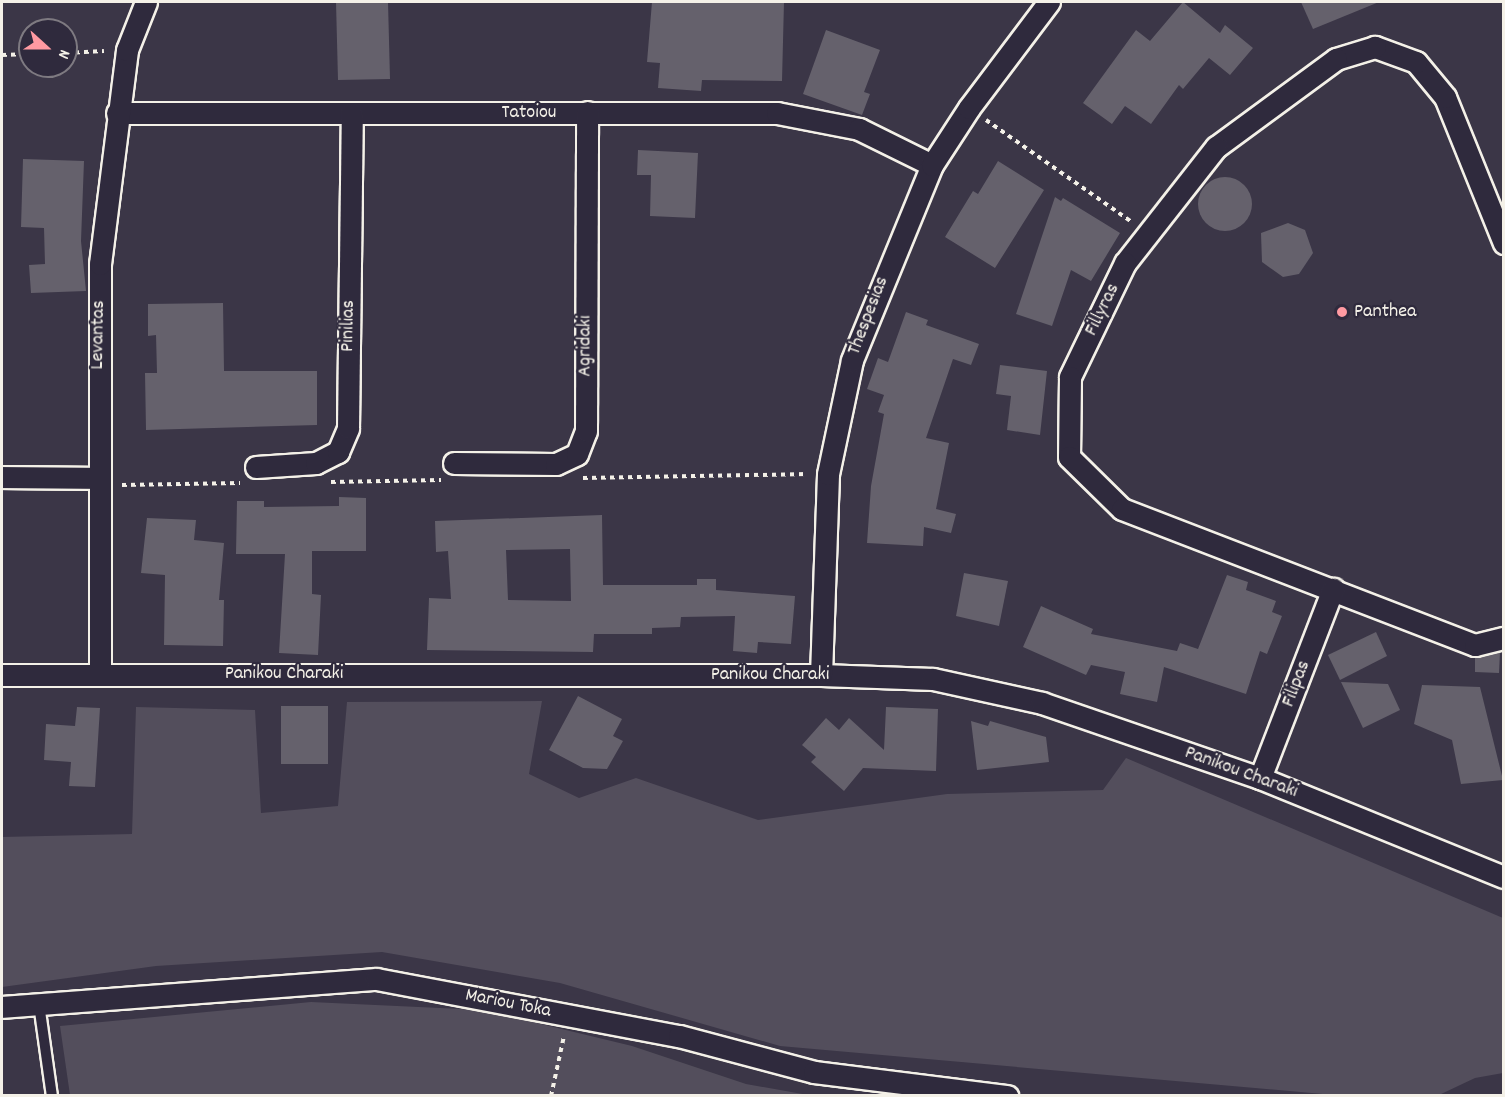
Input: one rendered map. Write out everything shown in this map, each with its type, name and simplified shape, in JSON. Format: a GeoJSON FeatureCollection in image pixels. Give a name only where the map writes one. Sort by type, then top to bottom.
{"type":"FeatureCollection","features":[{"type":"Feature","properties":{"kind":"street","name":"Levantas"},"geometry":{"type":"LineString","coordinates":[[100,674],[98,478],[100,264],[117,114],[127,50],[146,2]]}},
{"type":"Feature","properties":{"kind":"street","name":"Thespesias"},"geometry":{"type":"LineString","coordinates":[[821,675],[832,442],[852,360],[932,165],[969,108],[1049,2]]}},
{"type":"Feature","properties":{"kind":"street","name":"Fillyras"},"geometry":{"type":"LineString","coordinates":[[1503,243],[1445,97],[1416,62],[1375,47],[1336,59],[1215,147],[1125,263],[1070,377],[1069,457],[1122,509],[1475,645],[1503,638]]}},
{"type":"Feature","properties":{"kind":"street","name":"Agridaki"},"geometry":{"type":"LineString","coordinates":[[454,464],[556,464],[577,454],[586,431],[587,112]]}},
{"type":"Feature","properties":{"kind":"street","name":"Tatoiou"},"geometry":{"type":"LineString","coordinates":[[117,114],[777,113],[859,129],[932,165]]}},
{"type":"Feature","properties":{"kind":"street","name":"Pinilias"},"geometry":{"type":"LineString","coordinates":[[256,467],[316,463],[338,452],[348,428],[352,114]]}},
{"type":"Feature","properties":{"kind":"street"},"geometry":{"type":"LineString","coordinates":[[2,477],[98,478]]}},
{"type":"Feature","properties":{"kind":"street","name":"Filipas"},"geometry":{"type":"LineString","coordinates":[[1260,778],[1333,589]]}},
{"type":"Feature","properties":{"kind":"street","name":"Panikou Charaki"},"geometry":{"type":"LineString","coordinates":[[2,675],[821,675],[933,679],[1042,703],[1260,778],[1503,877]]}},
{"type":"Feature","properties":{"kind":"street","name":"Mariou Toka"},"geometry":{"type":"LineString","coordinates":[[2,1007],[376,979],[679,1036],[814,1071],[1008,1095]]}},
{"type":"Feature","properties":{"kind":"lane"},"geometry":{"type":"LineString","coordinates":[[39,1004],[52,1095]]}},
{"type":"Feature","properties":{"kind":"path"},"geometry":{"type":"LineString","coordinates":[[78,52],[127,50]]}},
{"type":"Feature","properties":{"kind":"path"},"geometry":{"type":"LineString","coordinates":[[2,55],[18,54]]}},
{"type":"Feature","properties":{"kind":"path"},"geometry":{"type":"LineString","coordinates":[[969,108],[1148,234]]}},
{"type":"Feature","properties":{"kind":"path"},"geometry":{"type":"LineString","coordinates":[[551,1095],[569,1015]]}},
{"type":"Feature","properties":{"kind":"shaded area"},"geometry":{"type":"Polygon","coordinates":[[[542,701],[529,774],[579,798],[636,778],[758,820],[947,794],[1103,790],[1126,758],[1503,918],[1503,1073],[1475,1078],[1439,1095],[1345,1096],[780,1046],[560,983],[382,952],[156,966],[2,987],[2,837],[132,834],[136,707],[255,710],[261,813],[338,806],[347,702],[542,701]]]}},
{"type":"Feature","properties":{"kind":"shaded area"},"geometry":{"type":"Polygon","coordinates":[[[311,1002],[483,1010],[632,1046],[746,1084],[808,1095],[70,1095],[60,1026],[311,1002]]]}},
{"type":"Feature","properties":{"kind":"building"},"geometry":{"type":"Polygon","coordinates":[[[336,2],[388,2],[390,79],[338,80],[336,2]]]}},
{"type":"Feature","properties":{"kind":"building"},"geometry":{"type":"Polygon","coordinates":[[[652,2],[784,2],[782,81],[702,80],[701,91],[658,88],[660,63],[647,62],[652,2]]]}},
{"type":"Feature","properties":{"kind":"building"},"geometry":{"type":"Polygon","coordinates":[[[1183,2],[1220,33],[1225,25],[1253,48],[1230,75],[1209,58],[1183,89],[1179,85],[1151,124],[1125,106],[1112,124],[1083,103],[1136,30],[1150,41],[1183,2]]]}},
{"type":"Feature","properties":{"kind":"building"},"geometry":{"type":"Polygon","coordinates":[[[1301,2],[1379,2],[1313,29],[1301,2]]]}},
{"type":"Feature","properties":{"kind":"building"},"geometry":{"type":"Polygon","coordinates":[[[826,30],[880,50],[864,92],[870,94],[862,115],[803,94],[826,30]]]}},
{"type":"Feature","properties":{"kind":"building"},"geometry":{"type":"Polygon","coordinates":[[[638,150],[698,153],[695,218],[650,216],[651,175],[637,175],[638,150]]]}},
{"type":"Feature","properties":{"kind":"building"},"geometry":{"type":"Polygon","coordinates":[[[23,159],[84,161],[81,241],[86,291],[31,293],[29,265],[45,264],[44,228],[21,227],[23,159]]]}},
{"type":"Feature","properties":{"kind":"building"},"geometry":{"type":"Polygon","coordinates":[[[998,161],[1044,190],[995,268],[945,237],[973,191],[978,194],[998,161]]]}},
{"type":"Feature","properties":{"kind":"building"},"geometry":{"type":"Polygon","coordinates":[[[1225,177],[1235,179],[1244,185],[1250,194],[1252,204],[1250,214],[1244,223],[1235,229],[1225,231],[1215,229],[1206,223],[1200,214],[1198,204],[1200,194],[1206,185],[1215,179],[1225,177]]]}},
{"type":"Feature","properties":{"kind":"building"},"geometry":{"type":"Polygon","coordinates":[[[1055,197],[1061,201],[1063,198],[1120,233],[1091,281],[1071,270],[1052,326],[1016,314],[1055,197]]]}},
{"type":"Feature","properties":{"kind":"building"},"geometry":{"type":"Polygon","coordinates":[[[1288,223],[1305,230],[1313,253],[1299,274],[1283,277],[1262,262],[1261,233],[1288,223]]]}},
{"type":"Feature","properties":{"kind":"building"},"geometry":{"type":"Polygon","coordinates":[[[223,303],[224,371],[317,371],[317,425],[146,430],[145,373],[157,373],[156,335],[148,336],[148,304],[223,303]]]}},
{"type":"Feature","properties":{"kind":"building"},"geometry":{"type":"Polygon","coordinates":[[[906,312],[928,320],[926,325],[979,344],[971,365],[953,359],[926,438],[949,443],[936,509],[956,514],[951,533],[924,527],[923,546],[867,543],[871,486],[884,414],[878,412],[884,395],[867,389],[878,358],[888,362],[906,312]]]}},
{"type":"Feature","properties":{"kind":"building"},"geometry":{"type":"Polygon","coordinates":[[[1000,365],[1047,371],[1040,435],[1007,430],[1011,396],[996,394],[1000,365]]]}},
{"type":"Feature","properties":{"kind":"building"},"geometry":{"type":"Polygon","coordinates":[[[339,497],[366,498],[366,551],[312,551],[312,594],[321,595],[318,655],[279,653],[285,554],[236,554],[237,501],[264,501],[264,507],[339,506],[339,497]]]}},
{"type":"Feature","properties":{"kind":"building"},"geometry":{"type":"Polygon","coordinates":[[[602,515],[603,585],[697,585],[697,579],[716,579],[716,590],[795,596],[791,644],[758,642],[757,653],[733,651],[735,616],[681,617],[680,627],[652,628],[652,634],[594,634],[593,652],[427,650],[429,598],[451,599],[448,551],[436,552],[435,521],[602,515]],[[570,549],[506,550],[508,600],[571,601],[570,549]]]}},
{"type":"Feature","properties":{"kind":"building"},"geometry":{"type":"Polygon","coordinates":[[[147,518],[196,520],[194,540],[224,543],[219,600],[224,600],[223,646],[164,645],[165,575],[141,573],[147,518]]]}},
{"type":"Feature","properties":{"kind":"building"},"geometry":{"type":"Polygon","coordinates":[[[964,573],[1008,581],[999,626],[956,616],[964,573]]]}},
{"type":"Feature","properties":{"kind":"building"},"geometry":{"type":"Polygon","coordinates":[[[1227,575],[1248,582],[1246,590],[1276,601],[1272,612],[1282,616],[1267,654],[1260,651],[1246,694],[1164,667],[1157,702],[1120,694],[1125,672],[1091,665],[1086,675],[1023,647],[1041,606],[1093,629],[1091,634],[1177,651],[1180,643],[1198,649],[1227,575]]]}},
{"type":"Feature","properties":{"kind":"building"},"geometry":{"type":"Polygon","coordinates":[[[1376,632],[1387,656],[1340,680],[1328,655],[1376,632]]]}},
{"type":"Feature","properties":{"kind":"building"},"geometry":{"type":"Polygon","coordinates":[[[1500,652],[1499,673],[1475,672],[1475,657],[1500,652]]]}},
{"type":"Feature","properties":{"kind":"building"},"geometry":{"type":"Polygon","coordinates":[[[1341,682],[1388,684],[1400,710],[1363,728],[1341,682]]]}},
{"type":"Feature","properties":{"kind":"building"},"geometry":{"type":"Polygon","coordinates":[[[1422,685],[1480,687],[1503,780],[1461,784],[1452,740],[1414,724],[1422,685]]]}},
{"type":"Feature","properties":{"kind":"building"},"geometry":{"type":"Polygon","coordinates":[[[578,696],[622,719],[613,736],[623,741],[607,769],[583,768],[549,750],[578,696]]]}},
{"type":"Feature","properties":{"kind":"building"},"geometry":{"type":"Polygon","coordinates":[[[281,706],[328,706],[328,764],[281,764],[281,706]]]}},
{"type":"Feature","properties":{"kind":"building"},"geometry":{"type":"Polygon","coordinates":[[[77,707],[100,708],[95,787],[69,786],[71,762],[44,760],[46,724],[75,726],[77,707]]]}},
{"type":"Feature","properties":{"kind":"building"},"geometry":{"type":"Polygon","coordinates":[[[886,707],[938,709],[936,771],[863,768],[844,791],[811,762],[816,757],[802,745],[826,718],[839,730],[849,718],[884,750],[886,707]]]}},
{"type":"Feature","properties":{"kind":"building"},"geometry":{"type":"Polygon","coordinates":[[[971,721],[988,726],[990,721],[1046,737],[1049,762],[977,770],[971,721]]]}},
{"type":"Feature","properties":{"kind":"place","name":"Panthea"},"geometry":{"type":"Point","coordinates":[1342,312]}}]}
